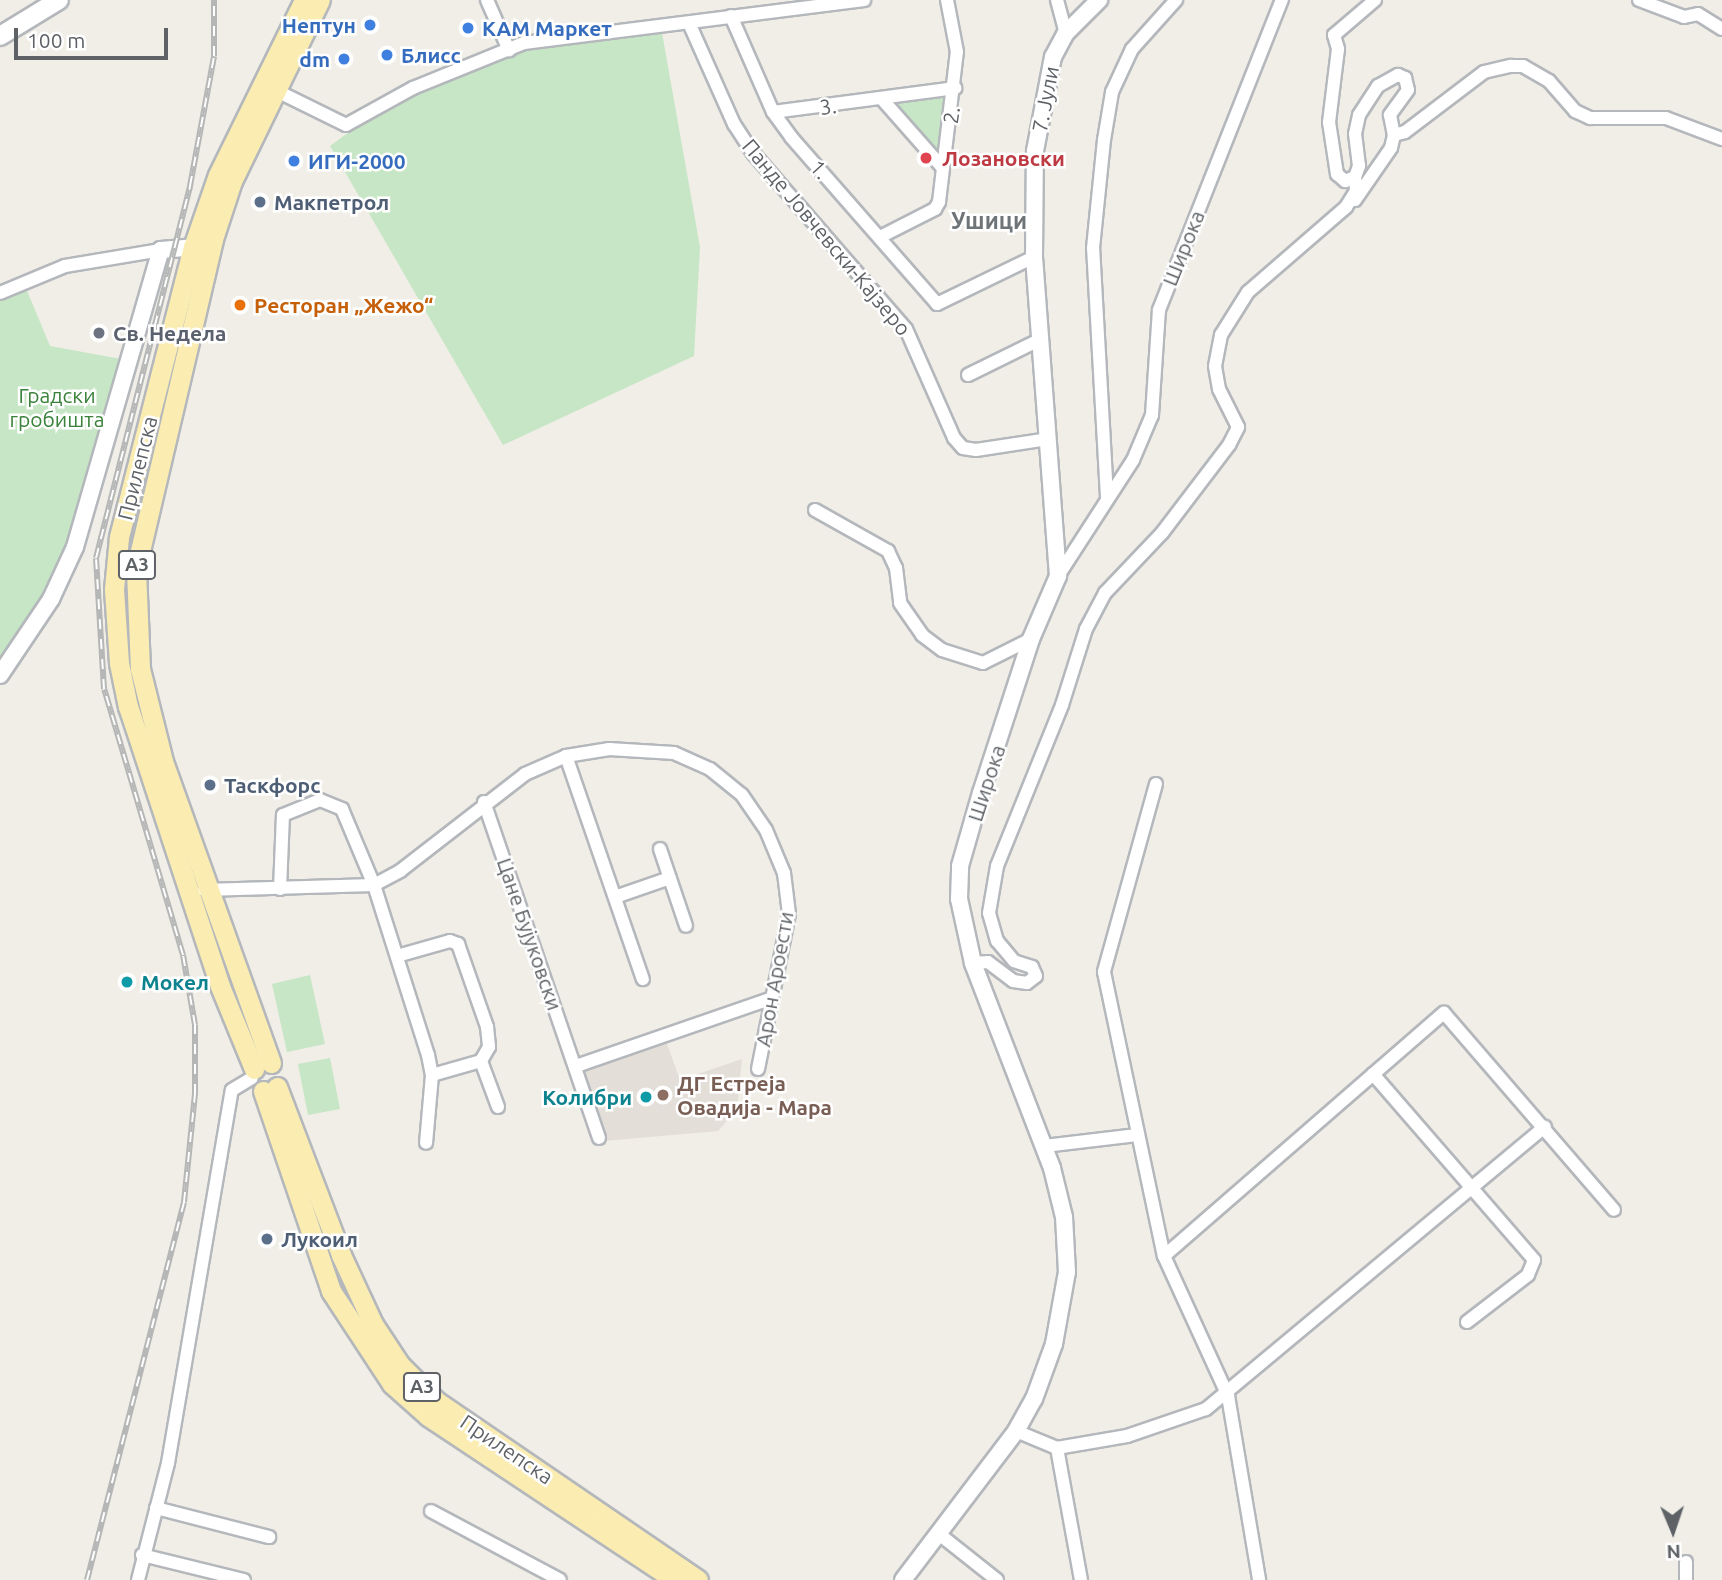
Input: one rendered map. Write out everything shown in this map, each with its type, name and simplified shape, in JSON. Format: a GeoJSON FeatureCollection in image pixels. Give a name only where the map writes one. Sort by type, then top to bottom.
{"type":"FeatureCollection","features":[{"type":"Feature","properties":{"kind":"main road"},"geometry":{"type":"LineString","coordinates":[[0,36],[59,0]]}},
{"type":"Feature","properties":{"kind":"main road","name":"Прилепска"},"geometry":{"type":"LineString","coordinates":[[304,0],[218,175],[193,247],[119,537],[114,589],[119,663],[128,707],[263,1078],[331,1291],[392,1384],[428,1416],[675,1580]]}},
{"type":"Feature","properties":{"kind":"main road","name":"Прилепска"},"geometry":{"type":"LineString","coordinates":[[197,891],[140,668],[136,568],[213,239],[232,181],[320,0]]}},
{"type":"Feature","properties":{"kind":"main road","name":"Прилепска"},"geometry":{"type":"LineString","coordinates":[[263,1078],[373,1324],[400,1365],[436,1401],[698,1580]]}},
{"type":"Feature","properties":{"kind":"street"},"geometry":{"type":"LineString","coordinates":[[487,0],[509,50]]}},
{"type":"Feature","properties":{"kind":"street"},"geometry":{"type":"LineString","coordinates":[[277,91],[346,125],[360,121],[413,88],[524,43],[864,0]]}},
{"type":"Feature","properties":{"kind":"street","name":"2."},"geometry":{"type":"LineString","coordinates":[[880,237],[935,209],[955,88],[957,52],[947,0]]}},
{"type":"Feature","properties":{"kind":"street"},"geometry":{"type":"LineString","coordinates":[[1057,0],[1066,33]]}},
{"type":"Feature","properties":{"kind":"street","name":"7. Јули"},"geometry":{"type":"LineString","coordinates":[[1058,576],[1034,257],[1035,150],[1053,57],[1066,33],[1099,0]]}},
{"type":"Feature","properties":{"kind":"street"},"geometry":{"type":"LineString","coordinates":[[1107,497],[1093,248],[1104,140],[1112,92],[1132,49],[1175,0]]}},
{"type":"Feature","properties":{"kind":"street","name":"Широка"},"geometry":{"type":"LineString","coordinates":[[903,1580],[1016,1432],[1054,1344],[1067,1272],[1064,1217],[1044,1146],[963,930],[960,866],[1031,639],[1058,576],[1133,460],[1152,415],[1159,310],[1282,0]]}},
{"type":"Feature","properties":{"kind":"street"},"geometry":{"type":"LineString","coordinates":[[1355,177],[1345,181],[1337,174],[1334,158],[1328,102],[1338,49],[1334,35],[1375,0]]}},
{"type":"Feature","properties":{"kind":"street"},"geometry":{"type":"LineString","coordinates":[[1639,0],[1684,17],[1699,14],[1722,29]]}},
{"type":"Feature","properties":{"kind":"street","name":"1."},"geometry":{"type":"LineString","coordinates":[[731,16],[774,112],[937,304],[1034,257]]}},
{"type":"Feature","properties":{"kind":"street","name":"Панде Јовчевски-Кајзеро"},"geometry":{"type":"LineString","coordinates":[[689,23],[734,124],[753,153],[906,329],[954,438],[964,448],[976,450],[1049,439]]}},
{"type":"Feature","properties":{"kind":"street"},"geometry":{"type":"LineString","coordinates":[[1394,135],[1405,132],[1484,72],[1523,66],[1549,80],[1574,111],[1590,118],[1666,118],[1722,139]]}},
{"type":"Feature","properties":{"kind":"street"},"geometry":{"type":"LineString","coordinates":[[974,964],[988,962],[1013,981],[1027,983],[1036,976],[1032,967],[1014,961],[997,941],[989,913],[998,866],[1062,705],[1086,629],[1105,593],[1162,533],[1234,436],[1237,418],[1219,389],[1215,366],[1221,335],[1248,292],[1360,197],[1394,135],[1390,115],[1408,90],[1405,78],[1398,75],[1378,86],[1359,115],[1355,134],[1359,166],[1355,177],[1356,191],[1346,207]]}},
{"type":"Feature","properties":{"kind":"street","name":"3."},"geometry":{"type":"LineString","coordinates":[[774,112],[955,88]]}},
{"type":"Feature","properties":{"kind":"street"},"geometry":{"type":"LineString","coordinates":[[882,99],[942,167]]}},
{"type":"Feature","properties":{"kind":"street"},"geometry":{"type":"LineString","coordinates":[[0,293],[65,266],[193,247]]}},
{"type":"Feature","properties":{"kind":"street"},"geometry":{"type":"LineString","coordinates":[[0,675],[51,599],[75,547],[161,250]]}},
{"type":"Feature","properties":{"kind":"street"},"geometry":{"type":"LineString","coordinates":[[968,375],[1039,341]]}},
{"type":"Feature","properties":{"kind":"street"},"geometry":{"type":"LineString","coordinates":[[815,510],[888,551],[896,568],[900,603],[922,635],[942,650],[983,663],[1031,639]]}},
{"type":"Feature","properties":{"kind":"street","name":"Арон Ароести"},"geometry":{"type":"LineString","coordinates":[[197,891],[374,885],[400,871],[484,802],[525,775],[566,756],[609,749],[674,753],[710,769],[743,795],[766,830],[784,873],[789,914],[758,1069]]}},
{"type":"Feature","properties":{"kind":"street"},"geometry":{"type":"LineString","coordinates":[[566,756],[643,979]]}},
{"type":"Feature","properties":{"kind":"street"},"geometry":{"type":"LineString","coordinates":[[1156,785],[1104,972],[1164,1256],[1228,1396],[1259,1580]]}},
{"type":"Feature","properties":{"kind":"street"},"geometry":{"type":"LineString","coordinates":[[280,889],[279,825],[283,815],[320,800],[342,809],[374,885],[432,1074],[426,1143]]}},
{"type":"Feature","properties":{"kind":"street","name":"Цане Бујуковски"},"geometry":{"type":"LineString","coordinates":[[484,802],[599,1138]]}},
{"type":"Feature","properties":{"kind":"street"},"geometry":{"type":"LineString","coordinates":[[660,849],[686,926]]}},
{"type":"Feature","properties":{"kind":"street"},"geometry":{"type":"LineString","coordinates":[[615,897],[670,878]]}},
{"type":"Feature","properties":{"kind":"street"},"geometry":{"type":"LineString","coordinates":[[397,956],[450,941],[458,944],[487,1027],[489,1046],[481,1061],[432,1074]]}},
{"type":"Feature","properties":{"kind":"street"},"geometry":{"type":"LineString","coordinates":[[576,1066],[772,998]]}},
{"type":"Feature","properties":{"kind":"street"},"geometry":{"type":"LineString","coordinates":[[1164,1256],[1444,1013],[1614,1210]]}},
{"type":"Feature","properties":{"kind":"street"},"geometry":{"type":"LineString","coordinates":[[481,1061],[498,1107]]}},
{"type":"Feature","properties":{"kind":"street"},"geometry":{"type":"LineString","coordinates":[[1373,1074],[1534,1265],[1528,1275],[1467,1322]]}},
{"type":"Feature","properties":{"kind":"street"},"geometry":{"type":"LineString","coordinates":[[138,1580],[170,1450],[232,1090],[263,1078]]}},
{"type":"Feature","properties":{"kind":"street"},"geometry":{"type":"LineString","coordinates":[[1016,1432],[1057,1448],[1155,1429],[1228,1396],[1545,1128]]}},
{"type":"Feature","properties":{"kind":"street"},"geometry":{"type":"LineString","coordinates":[[1044,1146],[1137,1135]]}},
{"type":"Feature","properties":{"kind":"street"},"geometry":{"type":"LineString","coordinates":[[1057,1448],[1082,1580]]}},
{"type":"Feature","properties":{"kind":"street"},"geometry":{"type":"LineString","coordinates":[[156,1508],[269,1537]]}},
{"type":"Feature","properties":{"kind":"street"},"geometry":{"type":"LineString","coordinates":[[431,1511],[560,1580]]}},
{"type":"Feature","properties":{"kind":"street"},"geometry":{"type":"LineString","coordinates":[[939,1534],[998,1580]]}},
{"type":"Feature","properties":{"kind":"street"},"geometry":{"type":"LineString","coordinates":[[142,1555],[244,1580]]}},
{"type":"Feature","properties":{"kind":"street"},"geometry":{"type":"LineString","coordinates":[[1686,1562],[1686,1580]]}},
{"type":"Feature","properties":{"kind":"shaded area","name":"ДГ Естреја Овадија - Мара"},"geometry":{"type":"Polygon","coordinates":[[[666,1041],[680,1080],[742,1059],[737,1109],[718,1131],[604,1141],[582,1072],[584,1066],[666,1041]]]}},
{"type":"Feature","properties":{"kind":"green space"},"geometry":{"type":"Polygon","coordinates":[[[661,27],[700,247],[694,356],[503,445],[330,146],[395,98],[524,43],[661,27]]]}},
{"type":"Feature","properties":{"kind":"green space"},"geometry":{"type":"Polygon","coordinates":[[[955,88],[942,167],[882,99],[955,88]]]}},
{"type":"Feature","properties":{"kind":"green space","name":"Градски гробишта"},"geometry":{"type":"Polygon","coordinates":[[[23,281],[50,346],[132,361],[75,547],[0,675],[0,293],[23,281]]]}},
{"type":"Feature","properties":{"kind":"green space"},"geometry":{"type":"Polygon","coordinates":[[[310,975],[325,1044],[287,1052],[272,984],[310,975]]]}},
{"type":"Feature","properties":{"kind":"green space"},"geometry":{"type":"Polygon","coordinates":[[[330,1058],[340,1109],[308,1115],[298,1064],[330,1058]]]}},
{"type":"Feature","properties":{"kind":"railway"},"geometry":{"type":"LineString","coordinates":[[87,1580],[184,1202],[195,1094],[195,1025],[183,955],[104,689],[96,558],[190,186],[214,56],[214,0]]}},
{"type":"Feature","properties":{"kind":"place","name":"Нептун"},"geometry":{"type":"Point","coordinates":[370,25]}},
{"type":"Feature","properties":{"kind":"place","name":"КАМ Маркет"},"geometry":{"type":"Point","coordinates":[468,28]}},
{"type":"Feature","properties":{"kind":"place","name":"Блисс"},"geometry":{"type":"Point","coordinates":[387,55]}},
{"type":"Feature","properties":{"kind":"place","name":"dm"},"geometry":{"type":"Point","coordinates":[344,59]}},
{"type":"Feature","properties":{"kind":"place","name":"Лозановски"},"geometry":{"type":"Point","coordinates":[926,158]}},
{"type":"Feature","properties":{"kind":"place","name":"ИГИ-2000"},"geometry":{"type":"Point","coordinates":[294,161]}},
{"type":"Feature","properties":{"kind":"place","name":"Макпетрол"},"geometry":{"type":"Point","coordinates":[260,202]}},
{"type":"Feature","properties":{"kind":"place","name":"Ресторан „Жежо“"},"geometry":{"type":"Point","coordinates":[240,305]}},
{"type":"Feature","properties":{"kind":"place","name":"Св. Недела"},"geometry":{"type":"Point","coordinates":[99,333]}},
{"type":"Feature","properties":{"kind":"place","name":"Таскфорс"},"geometry":{"type":"Point","coordinates":[210,785]}},
{"type":"Feature","properties":{"kind":"place","name":"Мокел"},"geometry":{"type":"Point","coordinates":[127,982]}},
{"type":"Feature","properties":{"kind":"place","name":"ДГ Естреја Овадија - Мара"},"geometry":{"type":"Point","coordinates":[663,1095]}},
{"type":"Feature","properties":{"kind":"place","name":"Колибри"},"geometry":{"type":"Point","coordinates":[646,1097]}},
{"type":"Feature","properties":{"kind":"place","name":"Лукоил"},"geometry":{"type":"Point","coordinates":[267,1239]}},
{"type":"Feature","properties":{"kind":"district","name":"Ушици"},"geometry":{"type":"Point","coordinates":[989,221]}}]}
